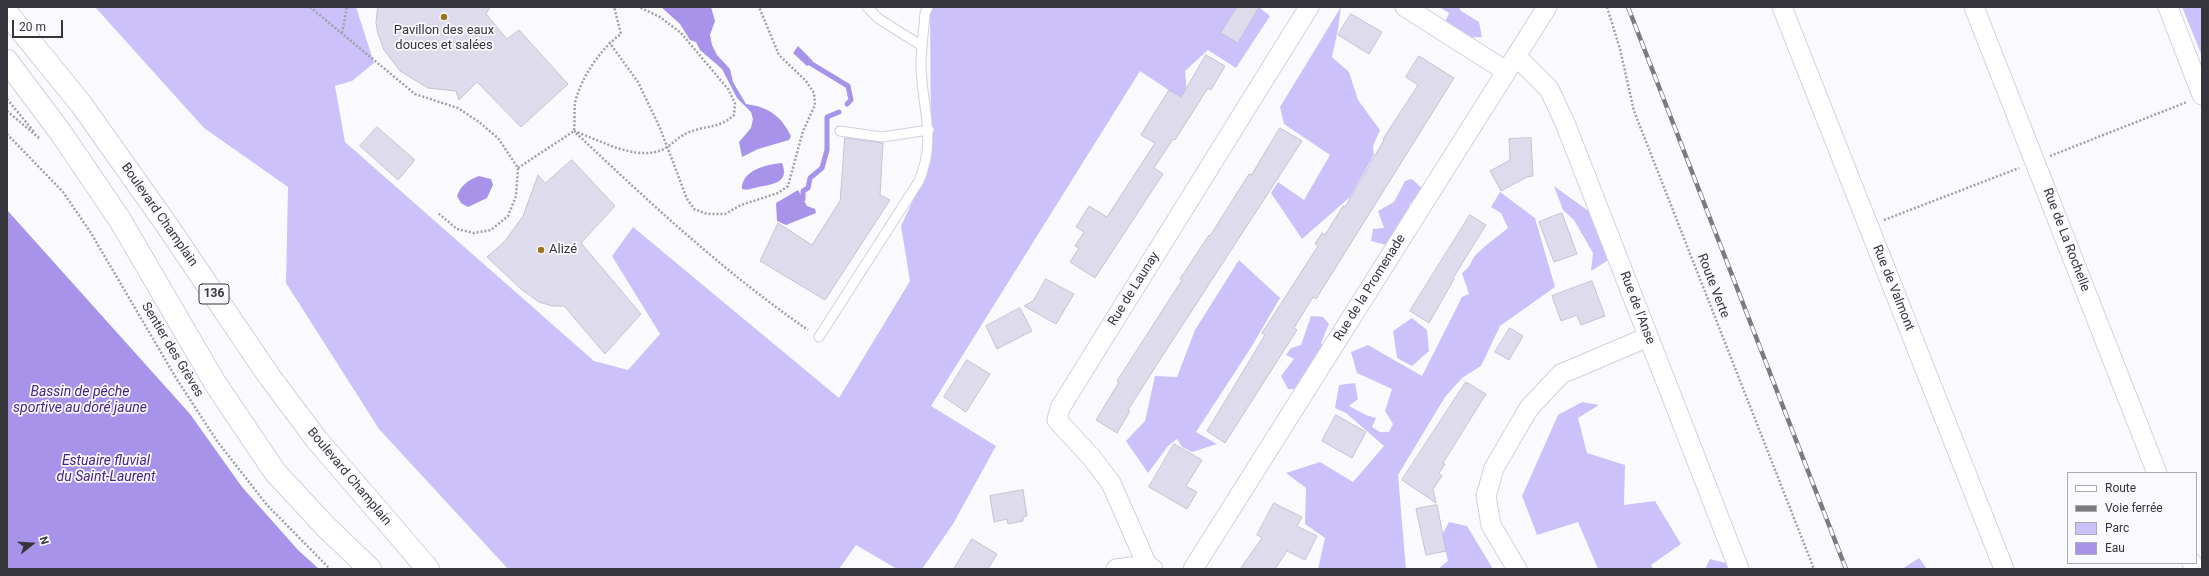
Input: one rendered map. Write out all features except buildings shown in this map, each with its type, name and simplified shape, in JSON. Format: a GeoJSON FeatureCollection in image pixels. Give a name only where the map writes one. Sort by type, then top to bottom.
{"type":"FeatureCollection","features":[{"type":"Feature","properties":{"kind":"main road","name":"Boulevard Champlain"},"geometry":{"type":"LineString","coordinates":[[7,13],[81,104],[173,234],[268,376],[317,440],[381,517],[428,569]]}},
{"type":"Feature","properties":{"kind":"main road"},"geometry":{"type":"LineString","coordinates":[[7,61],[61,133],[116,214],[215,383],[275,472],[326,527],[370,569]]}},
{"type":"Feature","properties":{"kind":"street","name":"Rue de Launay"},"geometry":{"type":"LineString","coordinates":[[1150,567],[1111,483],[1092,458],[1057,420],[1060,408],[1310,7]]}},
{"type":"Feature","properties":{"kind":"street"},"geometry":{"type":"LineString","coordinates":[[1405,7],[1511,64]]}},
{"type":"Feature","properties":{"kind":"street","name":"Rue de la Promenade"},"geometry":{"type":"LineString","coordinates":[[1193,569],[1547,7]]}},
{"type":"Feature","properties":{"kind":"street","name":"Rue de Valmont"},"geometry":{"type":"LineString","coordinates":[[1782,7],[2004,569]]}},
{"type":"Feature","properties":{"kind":"street","name":"Rue de La Rochelle"},"geometry":{"type":"LineString","coordinates":[[1974,7],[2157,472]]}},
{"type":"Feature","properties":{"kind":"street"},"geometry":{"type":"LineString","coordinates":[[2168,7],[2202,95]]}},
{"type":"Feature","properties":{"kind":"street","name":"Rue de l'Anse"},"geometry":{"type":"LineString","coordinates":[[1511,64],[1549,89],[1565,123],[1739,569]]}},
{"type":"Feature","properties":{"kind":"street"},"geometry":{"type":"LineString","coordinates":[[1517,569],[1491,525],[1486,496],[1494,468],[1529,408],[1561,374],[1648,337]]}},
{"type":"Feature","properties":{"kind":"street"},"geometry":{"type":"LineString","coordinates":[[1116,569],[1150,567]]}},
{"type":"Feature","properties":{"kind":"lane"},"geometry":{"type":"LineString","coordinates":[[867,7],[879,19],[922,46]]}},
{"type":"Feature","properties":{"kind":"lane"},"geometry":{"type":"LineString","coordinates":[[819,337],[919,181],[926,166],[929,130],[921,66],[922,46],[928,7]]}},
{"type":"Feature","properties":{"kind":"lane"},"geometry":{"type":"LineString","coordinates":[[840,131],[882,137],[929,130]]}},
{"type":"Feature","properties":{"kind":"path"},"geometry":{"type":"LineString","coordinates":[[310,7],[415,94],[458,108],[479,122],[498,138],[518,168],[516,196],[508,216],[491,230],[474,233],[457,229],[438,213]]}},
{"type":"Feature","properties":{"kind":"path"},"geometry":{"type":"LineString","coordinates":[[342,33],[347,7]]}},
{"type":"Feature","properties":{"kind":"path"},"geometry":{"type":"LineString","coordinates":[[614,7],[621,34],[610,42],[592,65],[575,103],[574,131],[663,215],[738,279],[819,337]]}},
{"type":"Feature","properties":{"kind":"path"},"geometry":{"type":"LineString","coordinates":[[574,131],[630,151],[647,154],[666,148],[685,133],[725,123],[734,115],[735,103],[728,89],[681,33],[660,17],[639,7]]}},
{"type":"Feature","properties":{"kind":"path"},"geometry":{"type":"LineString","coordinates":[[610,42],[638,82],[660,128],[666,148],[687,199],[694,209],[707,214],[725,214],[741,205],[778,193],[788,186],[803,131],[815,105],[814,93],[806,81],[779,55],[759,7]]}},
{"type":"Feature","properties":{"kind":"path","name":"Route Verte"},"geometry":{"type":"LineString","coordinates":[[1607,7],[1620,49],[1634,111],[1814,569]]}},
{"type":"Feature","properties":{"kind":"path"},"geometry":{"type":"LineString","coordinates":[[7,99],[40,138],[7,111]]}},
{"type":"Feature","properties":{"kind":"path"},"geometry":{"type":"LineString","coordinates":[[518,168],[574,131]]}},
{"type":"Feature","properties":{"kind":"path","name":"Sentier des Grèves"},"geometry":{"type":"LineString","coordinates":[[7,134],[63,192],[92,233],[176,378],[217,441],[267,505],[330,569]]}},
{"type":"Feature","properties":{"kind":"green space"},"geometry":{"type":"Polygon","coordinates":[[[95,7],[356,7],[374,63],[352,81],[335,86],[345,142],[594,361],[628,370],[660,334],[612,256],[633,227],[839,398],[910,281],[901,226],[931,162],[930,7],[1259,7],[1270,16],[1236,68],[1208,50],[1185,71],[1188,103],[1140,71],[931,406],[996,446],[953,524],[922,569],[897,569],[856,545],[839,569],[508,569],[379,429],[286,283],[288,187],[204,128],[95,7]]]}},
{"type":"Feature","properties":{"kind":"green space"},"geometry":{"type":"Polygon","coordinates":[[[1341,7],[1332,57],[1349,72],[1358,100],[1380,130],[1373,146],[1374,155],[1350,197],[1302,239],[1271,193],[1278,182],[1304,200],[1330,155],[1284,124],[1280,107],[1341,7]]]}},
{"type":"Feature","properties":{"kind":"green space"},"geometry":{"type":"Polygon","coordinates":[[[1439,7],[1459,7],[1461,11],[1479,22],[1482,37],[1464,38],[1444,25],[1449,13],[1439,7]]]}},
{"type":"Feature","properties":{"kind":"green space"},"geometry":{"type":"Polygon","coordinates":[[[2182,7],[2202,7],[2202,56],[2182,7]]]}},
{"type":"Feature","properties":{"kind":"green space"},"geometry":{"type":"Polygon","coordinates":[[[1412,179],[1423,189],[1409,205],[1410,224],[1386,245],[1371,241],[1373,229],[1384,228],[1378,211],[1394,202],[1405,181],[1412,179]]]}},
{"type":"Feature","properties":{"kind":"green space"},"geometry":{"type":"Polygon","coordinates":[[[1554,186],[1594,215],[1610,259],[1591,271],[1593,253],[1574,220],[1563,210],[1554,186]]]}},
{"type":"Feature","properties":{"kind":"green space"},"geometry":{"type":"Polygon","coordinates":[[[1500,192],[1535,218],[1555,287],[1500,326],[1481,366],[1462,378],[1445,397],[1398,475],[1406,569],[1318,569],[1325,538],[1305,524],[1306,488],[1286,473],[1320,462],[1353,482],[1384,446],[1346,413],[1335,408],[1339,385],[1355,383],[1358,399],[1349,406],[1366,415],[1376,418],[1372,427],[1380,432],[1389,432],[1393,424],[1385,411],[1392,389],[1357,373],[1351,352],[1368,345],[1422,376],[1462,297],[1469,294],[1462,273],[1468,268],[1473,258],[1479,252],[1508,228],[1501,213],[1491,207],[1500,192]]]}},
{"type":"Feature","properties":{"kind":"green space"},"geometry":{"type":"Polygon","coordinates":[[[1239,260],[1280,298],[1252,346],[1196,432],[1217,444],[1192,452],[1182,447],[1177,439],[1168,446],[1148,473],[1126,441],[1145,421],[1155,376],[1177,377],[1195,330],[1239,260]]]}},
{"type":"Feature","properties":{"kind":"green space"},"geometry":{"type":"Polygon","coordinates":[[[1311,316],[1323,317],[1329,324],[1321,343],[1334,361],[1299,389],[1288,389],[1281,376],[1294,359],[1286,355],[1291,348],[1301,345],[1311,316]]]}},
{"type":"Feature","properties":{"kind":"green space"},"geometry":{"type":"Polygon","coordinates":[[[1412,318],[1427,330],[1429,351],[1412,366],[1397,358],[1393,331],[1412,318]]]}},
{"type":"Feature","properties":{"kind":"green space"},"geometry":{"type":"Polygon","coordinates":[[[1582,402],[1599,405],[1578,418],[1587,453],[1625,465],[1624,505],[1655,501],[1681,544],[1651,565],[1653,569],[1598,569],[1578,522],[1537,535],[1522,496],[1558,415],[1582,402]]]}},
{"type":"Feature","properties":{"kind":"green space"},"geometry":{"type":"Polygon","coordinates":[[[1449,522],[1467,526],[1493,569],[1438,569],[1448,561],[1442,535],[1449,522]]]}},
{"type":"Feature","properties":{"kind":"green space"},"geometry":{"type":"Polygon","coordinates":[[[1919,558],[1927,569],[1902,569],[1919,558]]]}},
{"type":"Feature","properties":{"kind":"green space"},"geometry":{"type":"Polygon","coordinates":[[[1710,559],[1726,563],[1728,569],[1705,569],[1710,559]]]}},
{"type":"Feature","properties":{"kind":"water"},"geometry":{"type":"Polygon","coordinates":[[[661,7],[711,7],[715,21],[710,35],[712,45],[717,55],[730,69],[733,82],[746,104],[768,110],[778,118],[791,136],[789,140],[758,149],[742,157],[739,142],[751,128],[753,119],[751,112],[737,98],[722,69],[700,50],[696,42],[690,40],[680,24],[661,7]]]}},
{"type":"Feature","properties":{"kind":"water"},"geometry":{"type":"Polygon","coordinates":[[[798,46],[813,61],[807,66],[793,53],[798,46]]]}},
{"type":"Feature","properties":{"kind":"water"},"geometry":{"type":"Polygon","coordinates":[[[782,163],[784,175],[779,181],[769,185],[746,190],[742,189],[743,182],[746,177],[756,169],[782,163]]]}},
{"type":"Feature","properties":{"kind":"water"},"geometry":{"type":"Polygon","coordinates":[[[479,176],[491,179],[493,185],[487,198],[468,207],[461,203],[457,196],[465,183],[479,176]]]}},
{"type":"Feature","properties":{"kind":"water"},"geometry":{"type":"Polygon","coordinates":[[[798,190],[807,206],[815,209],[816,213],[786,225],[777,221],[776,203],[798,190]]]}},
{"type":"Feature","properties":{"kind":"water","name":"Estuaire fluvial du Saint-Laurent"},"geometry":{"type":"Polygon","coordinates":[[[7,210],[190,414],[242,487],[298,550],[319,569],[7,569],[7,210]]]}},
{"type":"Feature","properties":{"kind":"waterway"},"geometry":{"type":"LineString","coordinates":[[810,63],[848,86],[851,100],[847,104]]}},
{"type":"Feature","properties":{"kind":"waterway"},"geometry":{"type":"LineString","coordinates":[[803,199],[803,191],[808,188],[810,178],[822,168],[827,150],[827,117],[839,112]]}},
{"type":"Feature","properties":{"kind":"railway"},"geometry":{"type":"LineString","coordinates":[[1628,7],[1846,569]]}},
{"type":"Feature","properties":{"kind":"place","name":"Pavillon des eaux douces et salées"},"geometry":{"type":"Point","coordinates":[444,17]}},
{"type":"Feature","properties":{"kind":"place","name":"Alizé"},"geometry":{"type":"Point","coordinates":[541,250]}},
{"type":"Feature","properties":{"kind":"water label","name":"Bassin de pêche sportive au doré jaune"},"geometry":{"type":"Point","coordinates":[80,400]}}]}
